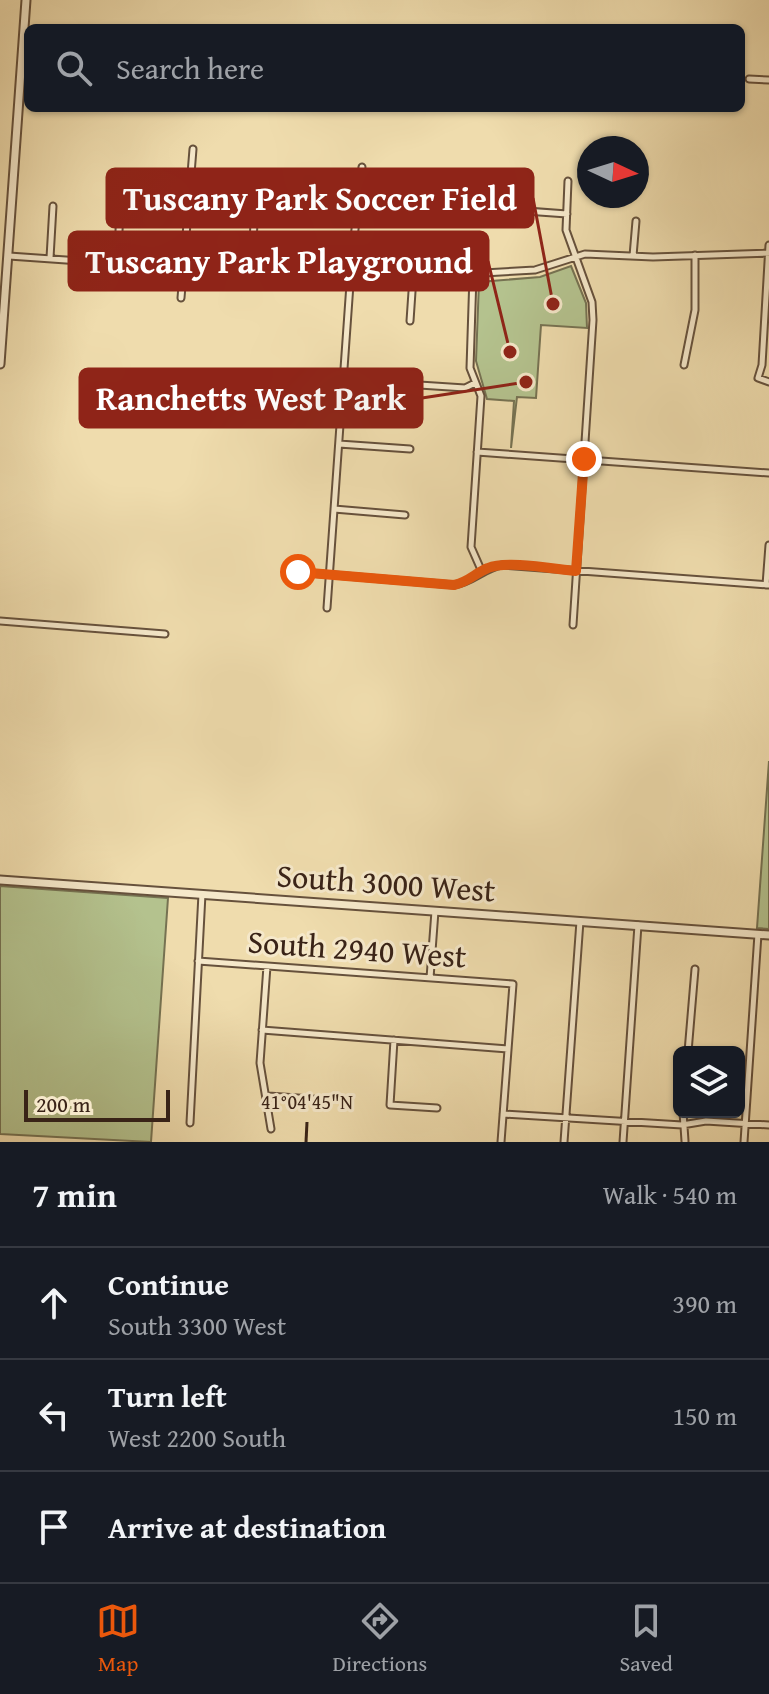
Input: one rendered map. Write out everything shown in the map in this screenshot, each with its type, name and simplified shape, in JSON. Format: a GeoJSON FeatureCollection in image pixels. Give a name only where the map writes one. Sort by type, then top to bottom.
{"type":"FeatureCollection","features":[{"type":"Feature","properties":{"kind":"street"},"geometry":{"type":"LineString","coordinates":[[24,24],[26,0]]}},
{"type":"Feature","properties":{"kind":"street"},"geometry":{"type":"LineString","coordinates":[[0,364],[24,30]]}},
{"type":"Feature","properties":{"kind":"street"},"geometry":{"type":"LineString","coordinates":[[749,79],[769,80]]}},
{"type":"Feature","properties":{"kind":"street"},"geometry":{"type":"LineString","coordinates":[[181,298],[193,149]]}},
{"type":"Feature","properties":{"kind":"street"},"geometry":{"type":"LineString","coordinates":[[327,608],[351,275],[362,167]]}},
{"type":"Feature","properties":{"kind":"street"},"geometry":{"type":"LineString","coordinates":[[117,264],[122,181]]}},
{"type":"Feature","properties":{"kind":"street"},"geometry":{"type":"LineString","coordinates":[[568,181],[566,230],[592,302],[593,320],[573,625]]}},
{"type":"Feature","properties":{"kind":"street"},"geometry":{"type":"LineString","coordinates":[[251,273],[256,191],[567,214]]}},
{"type":"Feature","properties":{"kind":"street"},"geometry":{"type":"LineString","coordinates":[[50,258],[53,206]]}},
{"type":"Feature","properties":{"kind":"street"},"geometry":{"type":"LineString","coordinates":[[633,256],[636,221]]}},
{"type":"Feature","properties":{"kind":"street"},"geometry":{"type":"LineString","coordinates":[[769,245],[762,365],[758,378],[769,382]]}},
{"type":"Feature","properties":{"kind":"street"},"geometry":{"type":"LineString","coordinates":[[9,256],[251,273],[413,277],[535,270],[575,256],[769,253]]}},
{"type":"Feature","properties":{"kind":"street"},"geometry":{"type":"LineString","coordinates":[[684,365],[695,310],[695,255]]}},
{"type":"Feature","properties":{"kind":"street"},"geometry":{"type":"LineString","coordinates":[[473,275],[470,368],[481,396],[471,547],[482,572]]}},
{"type":"Feature","properties":{"kind":"street"},"geometry":{"type":"LineString","coordinates":[[410,321],[413,277]]}},
{"type":"Feature","properties":{"kind":"street"},"geometry":{"type":"LineString","coordinates":[[343,380],[465,388],[475,383]]}},
{"type":"Feature","properties":{"kind":"street"},"geometry":{"type":"LineString","coordinates":[[339,444],[410,449]]}},
{"type":"Feature","properties":{"kind":"street"},"geometry":{"type":"LineString","coordinates":[[477,452],[769,473]]}},
{"type":"Feature","properties":{"kind":"street"},"geometry":{"type":"LineString","coordinates":[[334,509],[405,515]]}},
{"type":"Feature","properties":{"kind":"street"},"geometry":{"type":"LineString","coordinates":[[298,572],[454,585],[502,565],[768,585],[769,545]]}},
{"type":"Feature","properties":{"kind":"street"},"geometry":{"type":"LineString","coordinates":[[0,621],[165,634]]}},
{"type":"Feature","properties":{"kind":"street","name":"South 3000 West"},"geometry":{"type":"LineString","coordinates":[[0,880],[769,935]]}},
{"type":"Feature","properties":{"kind":"street"},"geometry":{"type":"LineString","coordinates":[[190,1123],[202,894]]}},
{"type":"Feature","properties":{"kind":"street"},"geometry":{"type":"LineString","coordinates":[[430,978],[435,911]]}},
{"type":"Feature","properties":{"kind":"street"},"geometry":{"type":"LineString","coordinates":[[564,1142],[580,921]]}},
{"type":"Feature","properties":{"kind":"street"},"geometry":{"type":"LineString","coordinates":[[623,1142],[638,925]]}},
{"type":"Feature","properties":{"kind":"street"},"geometry":{"type":"LineString","coordinates":[[744,1142],[758,934]]}},
{"type":"Feature","properties":{"kind":"street","name":"South 2940 West"},"geometry":{"type":"LineString","coordinates":[[198,961],[513,984],[508,1049]]}},
{"type":"Feature","properties":{"kind":"street"},"geometry":{"type":"LineString","coordinates":[[267,966],[260,1063],[268,1096],[271,1129]]}},
{"type":"Feature","properties":{"kind":"street"},"geometry":{"type":"LineString","coordinates":[[689,1046],[695,969]]}},
{"type":"Feature","properties":{"kind":"street"},"geometry":{"type":"LineString","coordinates":[[262,1030],[508,1049],[501,1142]]}},
{"type":"Feature","properties":{"kind":"street"},"geometry":{"type":"LineString","coordinates":[[394,1040],[390,1105],[437,1108]]}},
{"type":"Feature","properties":{"kind":"street"},"geometry":{"type":"LineString","coordinates":[[268,1096],[327,1100]]}},
{"type":"Feature","properties":{"kind":"street"},"geometry":{"type":"LineString","coordinates":[[503,1114],[682,1125],[706,1121],[769,1125]]}},
{"type":"Feature","properties":{"kind":"street"},"geometry":{"type":"LineString","coordinates":[[683,1118],[685,1141]]}},
{"type":"Feature","properties":{"kind":"green space"},"geometry":{"type":"Polygon","coordinates":[[[571,266],[586,303],[587,328],[541,325],[536,398],[517,397],[511,448],[514,401],[487,399],[476,361],[479,282],[540,277],[571,266]]]}},
{"type":"Feature","properties":{"kind":"green space"},"geometry":{"type":"Polygon","coordinates":[[[769,761],[769,929],[757,928],[769,761]]]}},
{"type":"Feature","properties":{"kind":"green space"},"geometry":{"type":"Polygon","coordinates":[[[0,886],[168,898],[151,1142],[0,1134],[0,886]]]}},
{"type":"Feature","properties":{"kind":"place","name":"Tuscany Park Soccer Field"},"geometry":{"type":"Point","coordinates":[553,304]}},
{"type":"Feature","properties":{"kind":"place","name":"Tuscany Park Playground"},"geometry":{"type":"Point","coordinates":[510,352]}},
{"type":"Feature","properties":{"kind":"place","name":"Ranchetts West Park"},"geometry":{"type":"Point","coordinates":[526,382]}},
{"type":"Feature","properties":{"kind":"route"},"geometry":{"type":"LineString","coordinates":[[298,572],[454,585],[465,583],[488,568],[502,565],[576,571],[584,459]]}}]}
